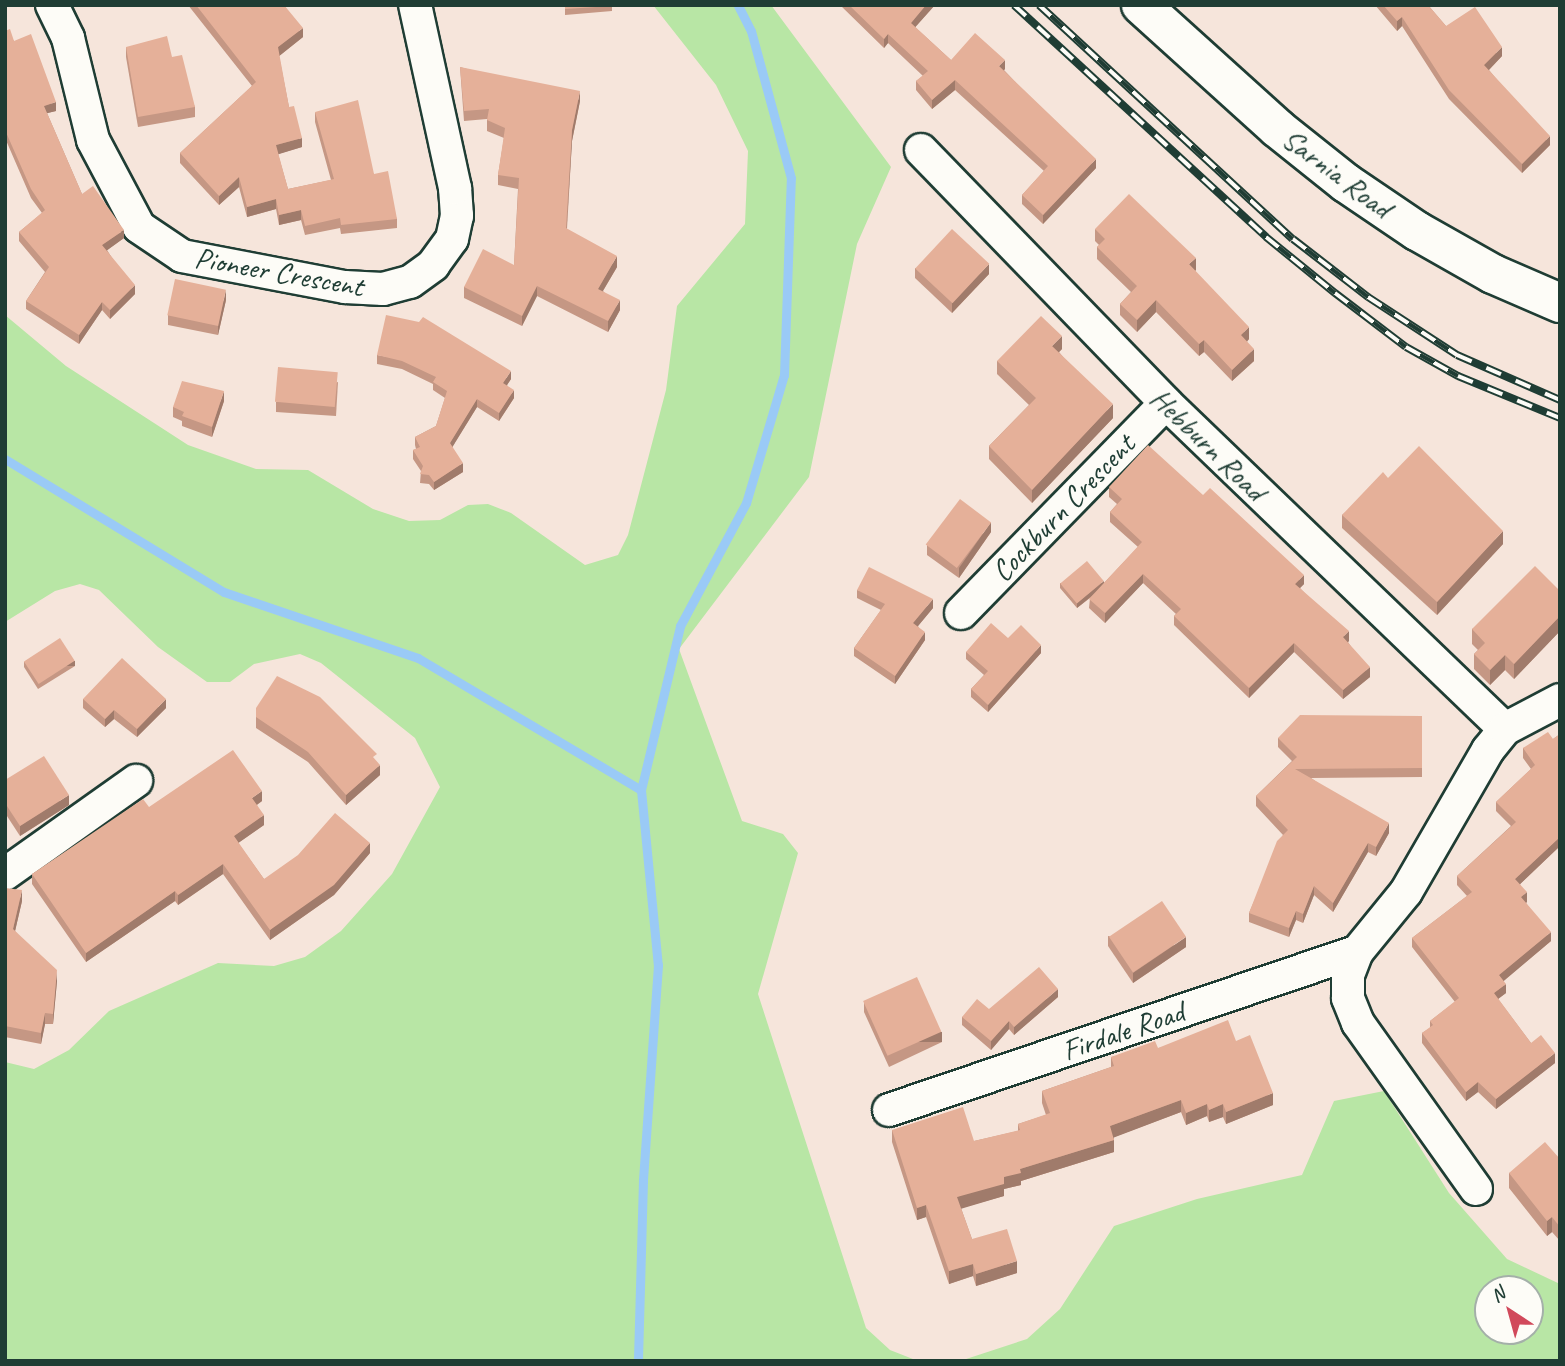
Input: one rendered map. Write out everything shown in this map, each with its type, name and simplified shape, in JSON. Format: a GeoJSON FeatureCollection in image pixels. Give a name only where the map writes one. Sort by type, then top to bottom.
{"type":"FeatureCollection","features":[{"type":"Feature","properties":{"kind":"main road","name":"Sarnia Road"},"geometry":{"type":"LineString","coordinates":[[1141,5],[1277,128],[1346,183],[1417,231],[1493,274],[1560,303]]}},
{"type":"Feature","properties":{"kind":"street","name":"Pioneer Crescent"},"geometry":{"type":"LineString","coordinates":[[52,5],[68,38],[93,139],[139,227],[183,256],[345,287],[383,289],[410,282],[433,265],[452,239],[457,216],[455,188],[415,5]]}},
{"type":"Feature","properties":{"kind":"street","name":"Hebburn Road"},"geometry":{"type":"LineString","coordinates":[[922,150],[972,208],[1166,403],[1505,729]]}},
{"type":"Feature","properties":{"kind":"street","name":"Cockburn Crescent"},"geometry":{"type":"LineString","coordinates":[[961,613],[1166,403]]}},
{"type":"Feature","properties":{"kind":"street"},"geometry":{"type":"LineString","coordinates":[[1476,1189],[1358,1023],[1348,998],[1348,975],[1357,952],[1406,892],[1467,779],[1505,729],[1560,700]]}},
{"type":"Feature","properties":{"kind":"street"},"geometry":{"type":"LineString","coordinates":[[5,874],[136,781]]}},
{"type":"Feature","properties":{"kind":"street","name":"Firdale Road"},"geometry":{"type":"LineString","coordinates":[[889,1110],[1357,952]]}},
{"type":"Feature","properties":{"kind":"green space"},"geometry":{"type":"Polygon","coordinates":[[[653,5],[771,5],[891,167],[857,244],[809,477],[679,649],[742,821],[783,834],[798,853],[758,994],[866,1328],[890,1350],[918,1361],[5,1361],[5,1062],[34,1069],[69,1050],[109,1011],[218,963],[274,966],[305,957],[341,931],[392,874],[440,787],[415,738],[321,663],[300,654],[254,664],[230,682],[207,682],[158,647],[99,590],[80,584],[55,591],[5,622],[5,315],[66,366],[188,445],[256,469],[308,470],[373,509],[409,521],[440,520],[468,505],[488,504],[511,513],[585,565],[618,555],[628,535],[666,390],[677,306],[745,224],[748,151],[716,85],[653,5]]]}},
{"type":"Feature","properties":{"kind":"green space"},"geometry":{"type":"Polygon","coordinates":[[[1384,1091],[1449,1193],[1507,1259],[1541,1275],[1474,1275],[1474,1345],[1544,1345],[1544,1276],[1560,1284],[1560,1361],[960,1361],[1027,1339],[1060,1309],[1114,1226],[1197,1199],[1302,1175],[1334,1101],[1384,1091]]]}},
{"type":"Feature","properties":{"kind":"building"},"geometry":{"type":"Polygon","coordinates":[[[196,5],[284,5],[303,28],[278,47],[289,107],[294,106],[302,138],[276,145],[288,189],[334,179],[315,112],[358,100],[374,174],[388,171],[397,219],[341,225],[340,218],[305,226],[301,210],[279,215],[276,199],[247,207],[239,177],[219,196],[180,153],[256,82],[196,5]]]}},
{"type":"Feature","properties":{"kind":"building"},"geometry":{"type":"Polygon","coordinates":[[[565,5],[612,5],[612,6],[565,9],[565,5]]]}},
{"type":"Feature","properties":{"kind":"building"},"geometry":{"type":"Polygon","coordinates":[[[849,5],[926,5],[911,23],[951,60],[975,33],[1005,60],[999,66],[1096,159],[1043,215],[1022,195],[1048,166],[955,80],[932,100],[916,81],[928,71],[888,34],[884,39],[849,5]]]}},
{"type":"Feature","properties":{"kind":"building"},"geometry":{"type":"Polygon","coordinates":[[[1383,5],[1428,5],[1446,26],[1475,7],[1502,47],[1484,65],[1550,136],[1522,164],[1449,90],[1402,17],[1397,21],[1383,5]]]}},
{"type":"Feature","properties":{"kind":"building"},"geometry":{"type":"Polygon","coordinates":[[[10,29],[14,41],[31,34],[56,102],[44,106],[82,194],[93,186],[124,230],[102,245],[135,285],[110,310],[102,302],[79,335],[26,301],[49,267],[19,232],[45,210],[31,189],[5,130],[5,31],[10,29]]]}},
{"type":"Feature","properties":{"kind":"building"},"geometry":{"type":"Polygon","coordinates":[[[167,36],[172,57],[182,55],[195,107],[138,117],[126,47],[167,36]]]}},
{"type":"Feature","properties":{"kind":"building"},"geometry":{"type":"Polygon","coordinates":[[[460,67],[580,91],[572,130],[566,228],[617,256],[598,289],[620,300],[608,321],[537,286],[522,316],[464,287],[483,249],[514,265],[519,178],[498,175],[505,128],[487,120],[489,109],[464,111],[460,67]]]}},
{"type":"Feature","properties":{"kind":"building"},"geometry":{"type":"Polygon","coordinates":[[[1129,194],[1196,258],[1189,264],[1249,327],[1241,335],[1254,349],[1232,370],[1204,340],[1199,344],[1156,300],[1137,320],[1120,304],[1137,286],[1097,247],[1105,239],[1095,229],[1129,194]]]}},
{"type":"Feature","properties":{"kind":"building"},"geometry":{"type":"Polygon","coordinates":[[[952,229],[989,264],[952,303],[915,268],[952,229]]]}},
{"type":"Feature","properties":{"kind":"building"},"geometry":{"type":"Polygon","coordinates":[[[175,279],[226,290],[218,326],[167,315],[175,279]]]}},
{"type":"Feature","properties":{"kind":"building"},"geometry":{"type":"Polygon","coordinates":[[[386,315],[419,322],[423,317],[511,371],[503,383],[514,390],[499,413],[477,399],[450,443],[463,463],[434,482],[429,475],[420,474],[423,466],[413,450],[420,447],[415,437],[436,426],[447,391],[433,382],[436,377],[402,361],[377,355],[386,315]]]}},
{"type":"Feature","properties":{"kind":"building"},"geometry":{"type":"Polygon","coordinates":[[[1041,316],[1062,336],[1052,346],[1113,404],[1032,490],[989,446],[1036,398],[997,361],[1041,316]]]}},
{"type":"Feature","properties":{"kind":"building"},"geometry":{"type":"Polygon","coordinates":[[[278,367],[338,372],[335,407],[275,402],[278,367]]]}},
{"type":"Feature","properties":{"kind":"building"},"geometry":{"type":"Polygon","coordinates":[[[182,381],[224,391],[212,427],[182,416],[184,412],[173,407],[182,381]]]}},
{"type":"Feature","properties":{"kind":"building"},"geometry":{"type":"Polygon","coordinates":[[[1148,445],[1203,495],[1210,488],[1304,575],[1295,584],[1349,631],[1343,637],[1370,667],[1343,690],[1294,643],[1249,688],[1174,616],[1181,609],[1143,574],[1105,613],[1089,599],[1142,542],[1110,512],[1122,499],[1109,487],[1148,445]]]}},
{"type":"Feature","properties":{"kind":"building"},"geometry":{"type":"Polygon","coordinates":[[[1419,446],[1503,531],[1437,602],[1342,515],[1383,472],[1388,478],[1419,446]]]}},
{"type":"Feature","properties":{"kind":"building"},"geometry":{"type":"Polygon","coordinates":[[[960,499],[991,522],[957,568],[926,545],[960,499]]]}},
{"type":"Feature","properties":{"kind":"building"},"geometry":{"type":"Polygon","coordinates":[[[1087,561],[1104,581],[1077,603],[1060,583],[1087,561]]]}},
{"type":"Feature","properties":{"kind":"building"},"geometry":{"type":"Polygon","coordinates":[[[1535,566],[1560,591],[1560,616],[1514,664],[1505,655],[1490,670],[1474,654],[1485,643],[1472,629],[1535,566]]]}},
{"type":"Feature","properties":{"kind":"building"},"geometry":{"type":"Polygon","coordinates":[[[869,567],[933,599],[913,623],[925,632],[895,676],[854,648],[885,604],[857,590],[869,567]]]}},
{"type":"Feature","properties":{"kind":"building"},"geometry":{"type":"Polygon","coordinates":[[[991,623],[1008,638],[1021,625],[1041,645],[988,705],[971,689],[988,671],[966,652],[991,623]]]}},
{"type":"Feature","properties":{"kind":"building"},"geometry":{"type":"Polygon","coordinates":[[[60,638],[75,661],[39,684],[24,661],[60,638]]]}},
{"type":"Feature","properties":{"kind":"building"},"geometry":{"type":"Polygon","coordinates":[[[122,658],[166,699],[137,729],[114,710],[105,719],[83,699],[122,658]]]}},
{"type":"Feature","properties":{"kind":"building"},"geometry":{"type":"Polygon","coordinates":[[[277,676],[320,697],[377,754],[373,757],[380,765],[346,795],[308,752],[256,717],[256,708],[277,676]]]}},
{"type":"Feature","properties":{"kind":"building"},"geometry":{"type":"Polygon","coordinates":[[[1300,715],[1422,716],[1422,768],[1295,769],[1389,823],[1376,847],[1368,843],[1333,903],[1314,886],[1303,914],[1296,911],[1289,928],[1249,913],[1277,841],[1288,830],[1256,796],[1297,757],[1278,738],[1300,715]]]}},
{"type":"Feature","properties":{"kind":"building"},"geometry":{"type":"Polygon","coordinates":[[[1548,732],[1553,739],[1560,734],[1560,837],[1515,879],[1527,892],[1521,897],[1551,932],[1499,975],[1506,984],[1494,993],[1531,1043],[1541,1035],[1555,1053],[1496,1099],[1478,1082],[1466,1092],[1422,1033],[1433,1025],[1430,1021],[1459,998],[1412,938],[1472,892],[1457,876],[1516,822],[1496,802],[1535,765],[1523,748],[1548,732]]]}},
{"type":"Feature","properties":{"kind":"building"},"geometry":{"type":"Polygon","coordinates":[[[233,750],[262,791],[252,798],[264,815],[234,836],[264,879],[298,855],[335,813],[370,843],[334,885],[270,930],[223,864],[178,895],[175,891],[86,953],[32,874],[143,799],[149,807],[233,750]]]}},
{"type":"Feature","properties":{"kind":"building"},"geometry":{"type":"Polygon","coordinates":[[[44,756],[69,795],[20,826],[5,803],[5,780],[44,756]]]}},
{"type":"Feature","properties":{"kind":"building"},"geometry":{"type":"Polygon","coordinates":[[[5,888],[22,890],[13,929],[57,970],[53,1014],[45,1013],[41,1033],[5,1026],[5,888]]]}},
{"type":"Feature","properties":{"kind":"building"},"geometry":{"type":"Polygon","coordinates":[[[1162,901],[1186,937],[1133,972],[1109,937],[1162,901]]]}},
{"type":"Feature","properties":{"kind":"building"},"geometry":{"type":"Polygon","coordinates":[[[1039,967],[1058,989],[1014,1027],[1009,1021],[991,1041],[962,1017],[977,999],[989,1009],[1039,967]]]}},
{"type":"Feature","properties":{"kind":"building"},"geometry":{"type":"Polygon","coordinates":[[[917,977],[941,1032],[888,1056],[863,1001],[917,977]]]}},
{"type":"Feature","properties":{"kind":"building"},"geometry":{"type":"Polygon","coordinates":[[[1228,1020],[1236,1041],[1250,1035],[1273,1093],[1226,1112],[1223,1104],[1209,1110],[1207,1104],[1186,1113],[1181,1100],[1110,1126],[1114,1140],[1020,1169],[1021,1173],[1004,1177],[1004,1184],[957,1197],[972,1239],[1007,1229],[1017,1261],[976,1274],[973,1264],[949,1271],[926,1205],[917,1208],[892,1130],[963,1107],[974,1141],[1020,1130],[1018,1124],[1050,1113],[1042,1091],[1114,1066],[1111,1057],[1155,1041],[1158,1048],[1228,1020]]]}},
{"type":"Feature","properties":{"kind":"building"},"geometry":{"type":"Polygon","coordinates":[[[1545,1142],[1560,1159],[1560,1227],[1552,1217],[1547,1221],[1509,1173],[1545,1142]]]}},
{"type":"Feature","properties":{"kind":"waterway"},"geometry":{"type":"LineString","coordinates":[[641,790],[680,626],[746,503],[784,375],[791,178],[751,31],[738,5]]}},
{"type":"Feature","properties":{"kind":"waterway"},"geometry":{"type":"LineString","coordinates":[[5,459],[224,592],[418,658],[641,790],[658,965],[643,1180],[638,1361]]}},
{"type":"Feature","properties":{"kind":"railway"},"geometry":{"type":"LineString","coordinates":[[1014,5],[1266,237],[1406,347],[1458,376],[1560,418]]}},
{"type":"Feature","properties":{"kind":"railway"},"geometry":{"type":"LineString","coordinates":[[1039,5],[1293,239],[1368,297],[1457,355],[1560,400]]}}]}
